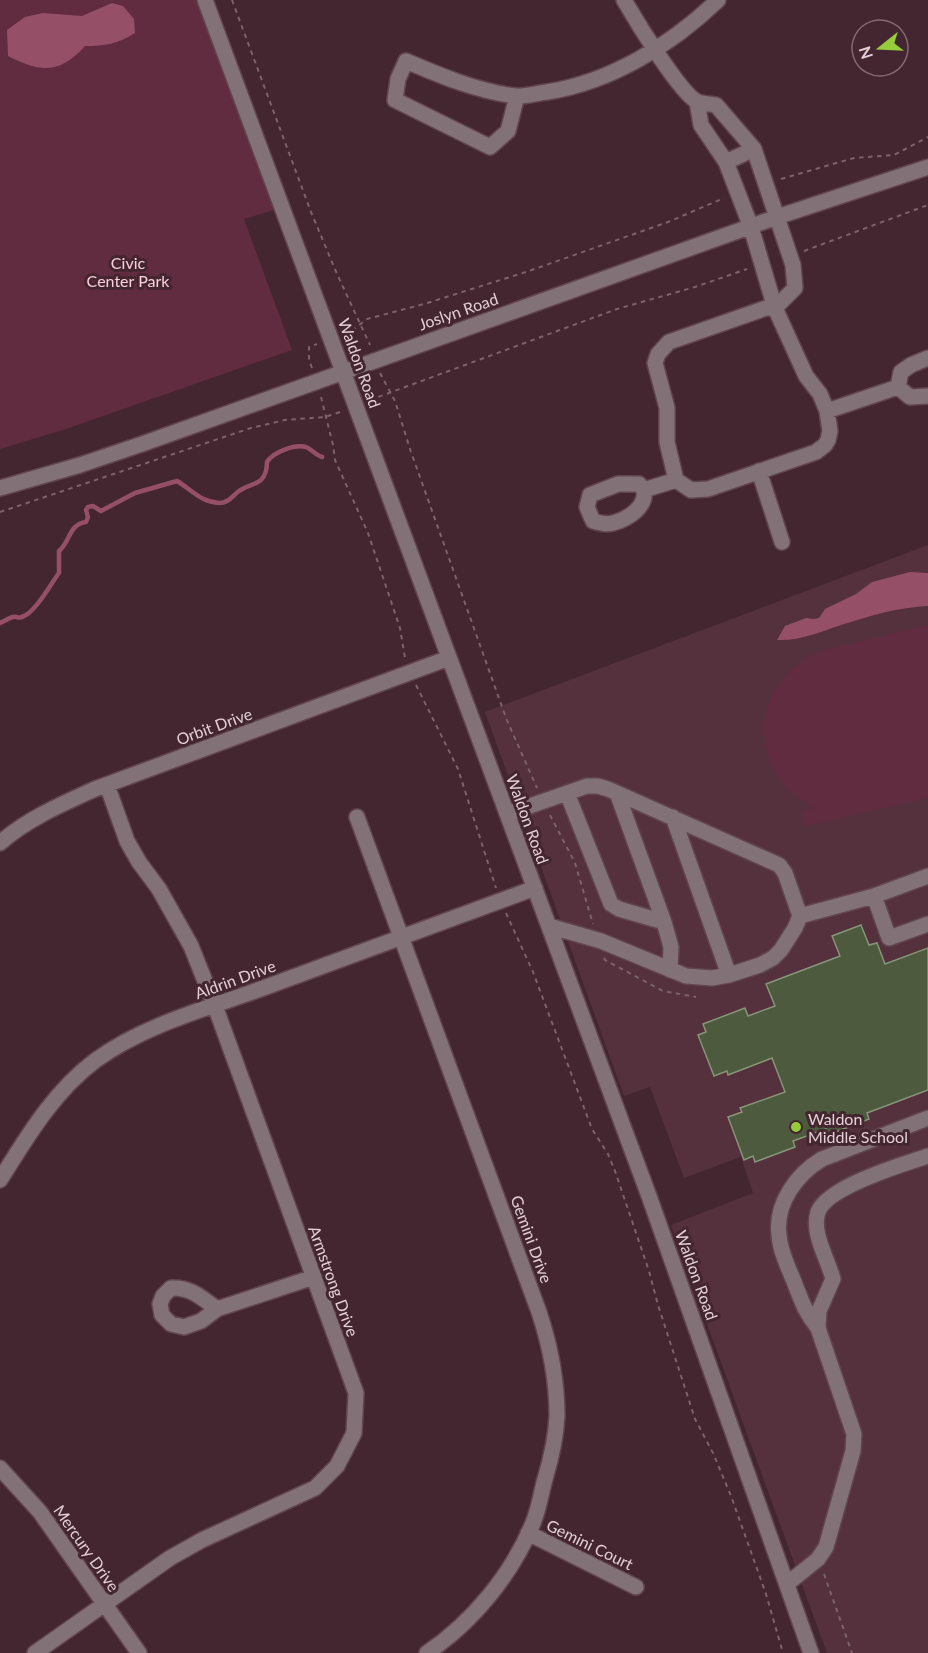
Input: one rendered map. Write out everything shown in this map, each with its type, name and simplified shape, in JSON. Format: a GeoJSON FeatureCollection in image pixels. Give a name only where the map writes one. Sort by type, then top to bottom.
{"type":"FeatureCollection","features":[{"type":"Feature","properties":{"kind":"street","name":"Waldon Road"},"geometry":{"type":"LineString","coordinates":[[205,0],[649,1196],[811,1653]]}},
{"type":"Feature","properties":{"kind":"street"},"geometry":{"type":"LineString","coordinates":[[624,0],[654,49],[688,94],[698,102],[716,105],[754,149],[793,265],[795,288],[775,308],[766,308],[669,342],[658,354],[655,363],[667,408],[667,442],[676,480],[684,487],[698,491],[822,448],[830,431],[827,411],[820,394],[806,376],[775,308],[751,227],[726,162],[701,125],[698,102]]}},
{"type":"Feature","properties":{"kind":"street"},"geometry":{"type":"LineString","coordinates":[[517,96],[508,131],[490,147],[394,99],[398,79],[406,61],[476,88],[517,96],[573,88],[608,75],[654,49],[702,15],[718,0]]}},
{"type":"Feature","properties":{"kind":"street"},"geometry":{"type":"LineString","coordinates":[[726,162],[754,149]]}},
{"type":"Feature","properties":{"kind":"street","name":"Joslyn Road"},"geometry":{"type":"LineString","coordinates":[[0,488],[121,451],[777,217],[928,167]]}},
{"type":"Feature","properties":{"kind":"street"},"geometry":{"type":"LineString","coordinates":[[898,387],[901,372],[928,358]]}},
{"type":"Feature","properties":{"kind":"street"},"geometry":{"type":"LineString","coordinates":[[827,411],[898,387]]}},
{"type":"Feature","properties":{"kind":"street"},"geometry":{"type":"LineString","coordinates":[[898,387],[910,397],[928,396]]}},
{"type":"Feature","properties":{"kind":"street"},"geometry":{"type":"LineString","coordinates":[[759,471],[782,542]]}},
{"type":"Feature","properties":{"kind":"street"},"geometry":{"type":"LineString","coordinates":[[644,490],[676,480]]}},
{"type":"Feature","properties":{"kind":"street","name":"Orbit Drive"},"geometry":{"type":"LineString","coordinates":[[0,843],[14,830],[60,804],[449,658]]}},
{"type":"Feature","properties":{"kind":"street","name":"Armstrong Drive"},"geometry":{"type":"LineString","coordinates":[[35,1653],[170,1558],[201,1540],[315,1488],[337,1466],[354,1433],[356,1393],[215,1006],[191,946],[159,889],[127,841],[107,785]]}},
{"type":"Feature","properties":{"kind":"street"},"geometry":{"type":"LineString","coordinates":[[507,814],[586,786],[598,786],[780,865],[800,916],[781,950],[773,958],[760,965],[729,975],[702,979],[670,970],[601,941],[549,927]]}},
{"type":"Feature","properties":{"kind":"street"},"geometry":{"type":"LineString","coordinates":[[567,793],[611,903],[619,909],[664,922]]}},
{"type":"Feature","properties":{"kind":"street"},"geometry":{"type":"LineString","coordinates":[[617,793],[664,922],[671,947],[670,970]]}},
{"type":"Feature","properties":{"kind":"street","name":"Gemini Drive"},"geometry":{"type":"LineString","coordinates":[[357,818],[551,1349],[556,1416],[549,1464],[534,1521],[518,1554],[495,1590],[459,1626],[427,1653]]}},
{"type":"Feature","properties":{"kind":"street"},"geometry":{"type":"LineString","coordinates":[[673,818],[729,975]]}},
{"type":"Feature","properties":{"kind":"street"},"geometry":{"type":"LineString","coordinates":[[800,916],[874,896],[928,876]]}},
{"type":"Feature","properties":{"kind":"street","name":"Aldrin Drive"},"geometry":{"type":"LineString","coordinates":[[0,1180],[29,1132],[65,1086],[96,1060],[132,1038],[535,888]]}},
{"type":"Feature","properties":{"kind":"street"},"geometry":{"type":"LineString","coordinates":[[874,896],[889,938],[928,924]]}},
{"type":"Feature","properties":{"kind":"street"},"geometry":{"type":"LineString","coordinates":[[787,1584],[818,1558],[826,1547],[853,1451],[854,1434],[818,1328],[806,1314],[785,1258],[779,1235],[780,1216],[786,1197],[797,1179],[809,1167],[822,1159],[928,1118]]}},
{"type":"Feature","properties":{"kind":"street"},"geometry":{"type":"LineString","coordinates":[[818,1328],[819,1311],[833,1279],[819,1236],[818,1211],[837,1192],[928,1156]]}},
{"type":"Feature","properties":{"kind":"street"},"geometry":{"type":"LineString","coordinates":[[218,1309],[314,1277]]}},
{"type":"Feature","properties":{"kind":"street","name":"Mercury Drive"},"geometry":{"type":"LineString","coordinates":[[0,1468],[40,1512],[139,1653]]}},
{"type":"Feature","properties":{"kind":"street","name":"Gemini Court"},"geometry":{"type":"LineString","coordinates":[[528,1533],[636,1587]]}},
{"type":"Feature","properties":{"kind":"path"},"geometry":{"type":"LineString","coordinates":[[232,0],[311,212],[389,393],[395,401],[506,718],[543,801]]}},
{"type":"Feature","properties":{"kind":"path"},"geometry":{"type":"LineString","coordinates":[[766,184],[854,158],[894,155],[928,137]]}},
{"type":"Feature","properties":{"kind":"path"},"geometry":{"type":"LineString","coordinates":[[738,193],[668,222],[580,254],[443,299],[373,317],[348,334],[309,347],[309,360],[333,445],[334,460],[368,533],[386,584],[412,681],[420,690],[458,769],[501,900],[533,972],[592,1129],[608,1154],[615,1171],[695,1419],[713,1453],[731,1496],[766,1594],[783,1653]]}},
{"type":"Feature","properties":{"kind":"path"},"geometry":{"type":"LineString","coordinates":[[789,254],[803,252],[928,205]]}},
{"type":"Feature","properties":{"kind":"path"},"geometry":{"type":"LineString","coordinates":[[0,512],[251,428],[285,420],[325,417],[617,309],[695,287],[763,263]]}},
{"type":"Feature","properties":{"kind":"path"},"geometry":{"type":"LineString","coordinates":[[818,1558],[852,1653]]}},
{"type":"Feature","properties":{"kind":"shaded area"},"geometry":{"type":"Polygon","coordinates":[[[112,3],[123,6],[134,19],[135,33],[111,44],[85,46],[66,62],[49,68],[40,68],[8,56],[7,30],[25,17],[43,13],[82,16],[112,3]]]}},
{"type":"Feature","properties":{"kind":"shaded area","name":"Waldon Middle School"},"geometry":{"type":"Polygon","coordinates":[[[928,545],[928,1653],[827,1653],[671,1225],[753,1193],[741,1157],[684,1178],[650,1087],[624,1096],[485,712],[928,545]]]}},
{"type":"Feature","properties":{"kind":"shaded area"},"geometry":{"type":"Polygon","coordinates":[[[910,572],[928,573],[928,606],[884,612],[802,638],[777,640],[785,626],[806,618],[819,618],[825,609],[856,594],[872,582],[910,572]]]}},
{"type":"Feature","properties":{"kind":"green space","name":"Civic Center Park"},"geometry":{"type":"Polygon","coordinates":[[[0,0],[196,0],[274,210],[244,219],[292,350],[66,429],[0,449],[0,0]]]}},
{"type":"Feature","properties":{"kind":"green space"},"geometry":{"type":"Polygon","coordinates":[[[928,625],[928,798],[805,826],[802,811],[815,808],[796,796],[781,781],[767,753],[764,731],[765,716],[777,687],[792,669],[817,653],[928,625]]]}},
{"type":"Feature","properties":{"kind":"building","name":"Waldon Middle School"},"geometry":{"type":"Polygon","coordinates":[[[861,925],[869,945],[877,943],[885,964],[928,948],[928,1090],[867,1113],[869,1119],[828,1135],[826,1129],[793,1141],[795,1147],[755,1162],[753,1156],[744,1160],[728,1117],[742,1112],[740,1108],[785,1092],[772,1058],[728,1075],[727,1071],[714,1076],[698,1035],[706,1032],[703,1024],[745,1008],[748,1016],[775,1006],[766,984],[840,956],[832,936],[861,925]]]}},
{"type":"Feature","properties":{"kind":"waterway"},"geometry":{"type":"LineString","coordinates":[[0,623],[11,617],[20,618],[27,614],[42,598],[59,573],[59,551],[76,526],[86,522],[88,507],[93,506],[101,511],[135,493],[177,481],[202,498],[222,503],[228,501],[242,489],[261,480],[266,472],[267,462],[279,452],[301,446],[322,457]]}},
{"type":"Feature","properties":{"kind":"place","name":"Waldon Middle School"},"geometry":{"type":"Point","coordinates":[796,1127]}}]}
